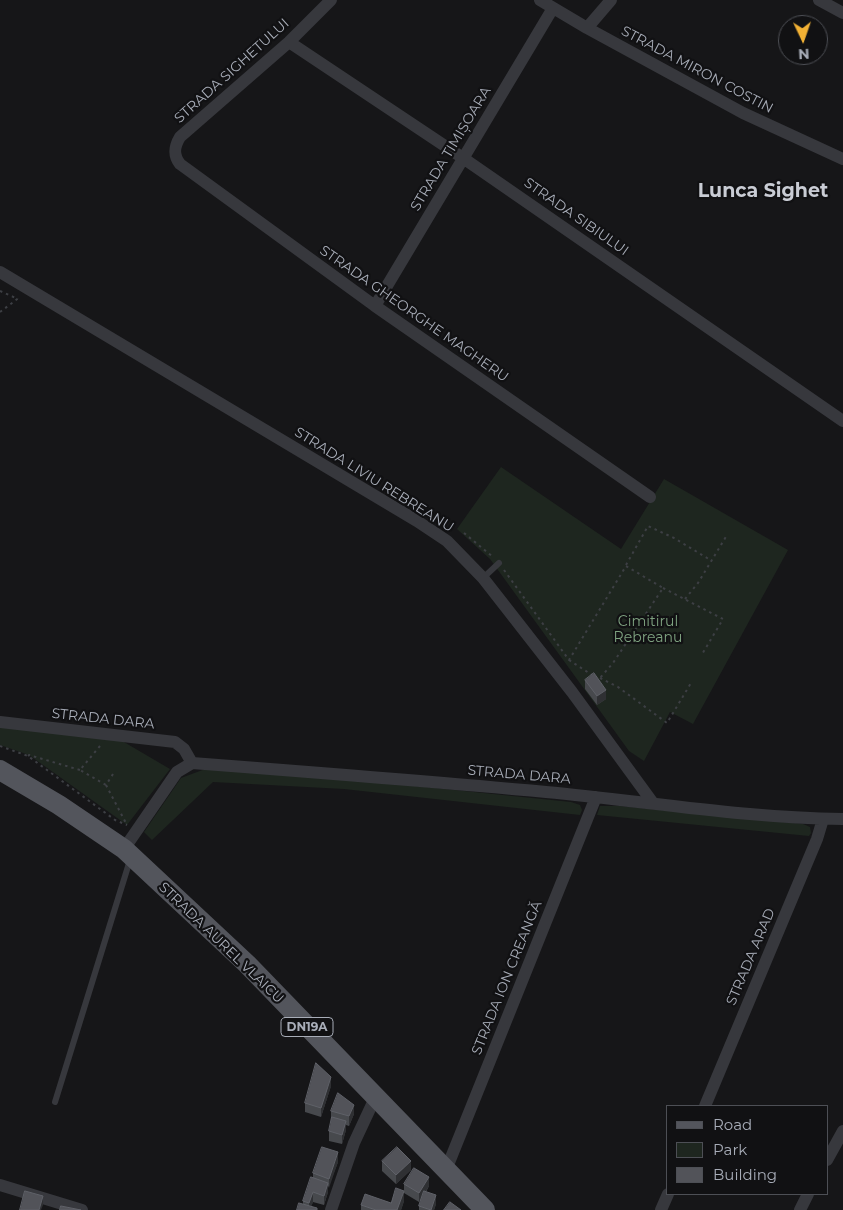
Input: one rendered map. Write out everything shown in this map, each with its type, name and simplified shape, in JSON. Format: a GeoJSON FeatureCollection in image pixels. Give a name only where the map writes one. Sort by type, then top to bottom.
{"type":"FeatureCollection","features":[{"type":"Feature","properties":{"kind":"main road","name":"DN19A"},"geometry":{"type":"LineString","coordinates":[[0,770],[59,805],[127,853]]}},
{"type":"Feature","properties":{"kind":"main road","name":"STRADA AUREL VLAICU"},"geometry":{"type":"LineString","coordinates":[[127,853],[247,964],[485,1210]]}},
{"type":"Feature","properties":{"kind":"street","name":"STRADA SIGHETULUI"},"geometry":{"type":"LineString","coordinates":[[176,144],[180,137],[289,42],[331,0]]}},
{"type":"Feature","properties":{"kind":"street","name":"STRADA MIRON COSTIN"},"geometry":{"type":"LineString","coordinates":[[540,0],[587,28],[743,113],[843,159]]}},
{"type":"Feature","properties":{"kind":"street"},"geometry":{"type":"LineString","coordinates":[[587,28],[611,0]]}},
{"type":"Feature","properties":{"kind":"street"},"geometry":{"type":"LineString","coordinates":[[819,0],[843,13]]}},
{"type":"Feature","properties":{"kind":"street","name":"STRADA TIMIȘOARA"},"geometry":{"type":"LineString","coordinates":[[375,306],[553,8]]}},
{"type":"Feature","properties":{"kind":"street","name":"STRADA SIBIULUI"},"geometry":{"type":"LineString","coordinates":[[289,42],[463,158],[843,421]]}},
{"type":"Feature","properties":{"kind":"street","name":"STRADA GHEORGHE MAGHERU"},"geometry":{"type":"LineString","coordinates":[[176,144],[176,158],[180,164],[375,306],[650,497]]}},
{"type":"Feature","properties":{"kind":"street","name":"STRADA LIVIU REBREANU"},"geometry":{"type":"LineString","coordinates":[[0,272],[417,521],[446,541],[483,578],[572,692],[653,803]]}},
{"type":"Feature","properties":{"kind":"street","name":"STRADA DARA"},"geometry":{"type":"LineString","coordinates":[[0,722],[174,742],[184,749],[192,764],[397,778],[766,816],[843,819]]}},
{"type":"Feature","properties":{"kind":"street"},"geometry":{"type":"LineString","coordinates":[[127,853],[177,772],[192,764]]}},
{"type":"Feature","properties":{"kind":"street","name":"STRADA ION CREANGĂ"},"geometry":{"type":"LineString","coordinates":[[446,1170],[596,797]]}},
{"type":"Feature","properties":{"kind":"street","name":"STRADA ARAD"},"geometry":{"type":"LineString","coordinates":[[705,1105],[817,839],[823,819]]}},
{"type":"Feature","properties":{"kind":"street"},"geometry":{"type":"LineString","coordinates":[[331,1210],[354,1143],[375,1098]]}},
{"type":"Feature","properties":{"kind":"street"},"geometry":{"type":"LineString","coordinates":[[828,1158],[843,1131]]}},
{"type":"Feature","properties":{"kind":"street"},"geometry":{"type":"LineString","coordinates":[[0,1186],[50,1205],[82,1210]]}},
{"type":"Feature","properties":{"kind":"street"},"geometry":{"type":"LineString","coordinates":[[661,1210],[668,1195]]}},
{"type":"Feature","properties":{"kind":"street"},"geometry":{"type":"LineString","coordinates":[[800,1210],[808,1195]]}},
{"type":"Feature","properties":{"kind":"lane"},"geometry":{"type":"LineString","coordinates":[[483,578],[500,563]]}},
{"type":"Feature","properties":{"kind":"lane"},"geometry":{"type":"LineString","coordinates":[[55,1102],[127,853]]}},
{"type":"Feature","properties":{"kind":"path"},"geometry":{"type":"LineString","coordinates":[[0,291],[19,299],[0,312]]}},
{"type":"Feature","properties":{"kind":"path"},"geometry":{"type":"LineString","coordinates":[[569,660],[648,526],[674,538],[712,561]]}},
{"type":"Feature","properties":{"kind":"path"},"geometry":{"type":"LineString","coordinates":[[464,533],[500,563],[569,660],[594,677],[618,687],[667,723],[691,683]]}},
{"type":"Feature","properties":{"kind":"path"},"geometry":{"type":"LineString","coordinates":[[685,599],[712,561],[727,535]]}},
{"type":"Feature","properties":{"kind":"path"},"geometry":{"type":"LineString","coordinates":[[626,566],[723,620],[701,656]]}},
{"type":"Feature","properties":{"kind":"path"},"geometry":{"type":"LineString","coordinates":[[600,678],[613,663],[663,588]]}},
{"type":"Feature","properties":{"kind":"path"},"geometry":{"type":"LineString","coordinates":[[80,770],[101,745]]}},
{"type":"Feature","properties":{"kind":"path"},"geometry":{"type":"LineString","coordinates":[[0,746],[28,756],[80,770],[106,786],[127,825],[115,820],[28,756]]}},
{"type":"Feature","properties":{"kind":"path"},"geometry":{"type":"LineString","coordinates":[[106,786],[113,774]]}},
{"type":"Feature","properties":{"kind":"green space","name":"Cimitirul Rebreanu"},"geometry":{"type":"Polygon","coordinates":[[[501,467],[621,549],[664,479],[788,550],[693,724],[670,712],[644,761],[629,751],[490,559],[457,529],[501,467]]]}},
{"type":"Feature","properties":{"kind":"green space"},"geometry":{"type":"Polygon","coordinates":[[[0,721],[112,735],[170,769],[127,825],[29,755],[0,745],[0,721]]]}},
{"type":"Feature","properties":{"kind":"green space"},"geometry":{"type":"Polygon","coordinates":[[[208,768],[357,780],[571,802],[580,805],[582,810],[580,815],[344,789],[213,782],[152,840],[144,832],[181,778],[208,768]]]}},
{"type":"Feature","properties":{"kind":"green space"},"geometry":{"type":"Polygon","coordinates":[[[600,806],[620,806],[803,824],[810,827],[811,833],[809,836],[597,815],[600,806]]]}},
{"type":"Feature","properties":{"kind":"building"},"geometry":{"type":"Polygon","coordinates":[[[594,673],[606,690],[597,696],[585,680],[594,673]]]}},
{"type":"Feature","properties":{"kind":"building"},"geometry":{"type":"Polygon","coordinates":[[[316,1063],[331,1077],[321,1108],[305,1103],[316,1063]]]}},
{"type":"Feature","properties":{"kind":"building"},"geometry":{"type":"Polygon","coordinates":[[[338,1093],[354,1105],[349,1116],[331,1111],[338,1093]]]}},
{"type":"Feature","properties":{"kind":"building"},"geometry":{"type":"Polygon","coordinates":[[[332,1117],[346,1121],[342,1135],[329,1131],[332,1117]]]}},
{"type":"Feature","properties":{"kind":"building"},"geometry":{"type":"Polygon","coordinates":[[[322,1147],[338,1152],[329,1179],[313,1173],[322,1147]]]}},
{"type":"Feature","properties":{"kind":"building"},"geometry":{"type":"Polygon","coordinates":[[[397,1147],[411,1161],[396,1175],[382,1161],[397,1147]]]}},
{"type":"Feature","properties":{"kind":"building"},"geometry":{"type":"Polygon","coordinates":[[[414,1168],[429,1177],[419,1193],[404,1184],[414,1168]]]}},
{"type":"Feature","properties":{"kind":"building"},"geometry":{"type":"Polygon","coordinates":[[[311,1177],[328,1183],[324,1196],[313,1192],[309,1203],[303,1201],[311,1177]]]}},
{"type":"Feature","properties":{"kind":"building"},"geometry":{"type":"Polygon","coordinates":[[[396,1188],[404,1191],[397,1210],[376,1210],[361,1205],[365,1194],[391,1203],[396,1188]]]}},
{"type":"Feature","properties":{"kind":"building"},"geometry":{"type":"Polygon","coordinates":[[[25,1191],[43,1196],[39,1210],[20,1210],[25,1191]]]}},
{"type":"Feature","properties":{"kind":"building"},"geometry":{"type":"Polygon","coordinates":[[[424,1191],[436,1195],[431,1210],[419,1206],[424,1191]]]}},
{"type":"Feature","properties":{"kind":"building"},"geometry":{"type":"Polygon","coordinates":[[[450,1202],[461,1210],[444,1210],[450,1202]]]}},
{"type":"Feature","properties":{"kind":"building"},"geometry":{"type":"Polygon","coordinates":[[[299,1203],[317,1208],[317,1210],[297,1210],[299,1203]]]}},
{"type":"Feature","properties":{"kind":"building"},"geometry":{"type":"Polygon","coordinates":[[[61,1206],[81,1210],[60,1210],[61,1206]]]}},
{"type":"Feature","properties":{"kind":"district","name":"Lunca Sighet"},"geometry":{"type":"Point","coordinates":[763,191]}}]}
